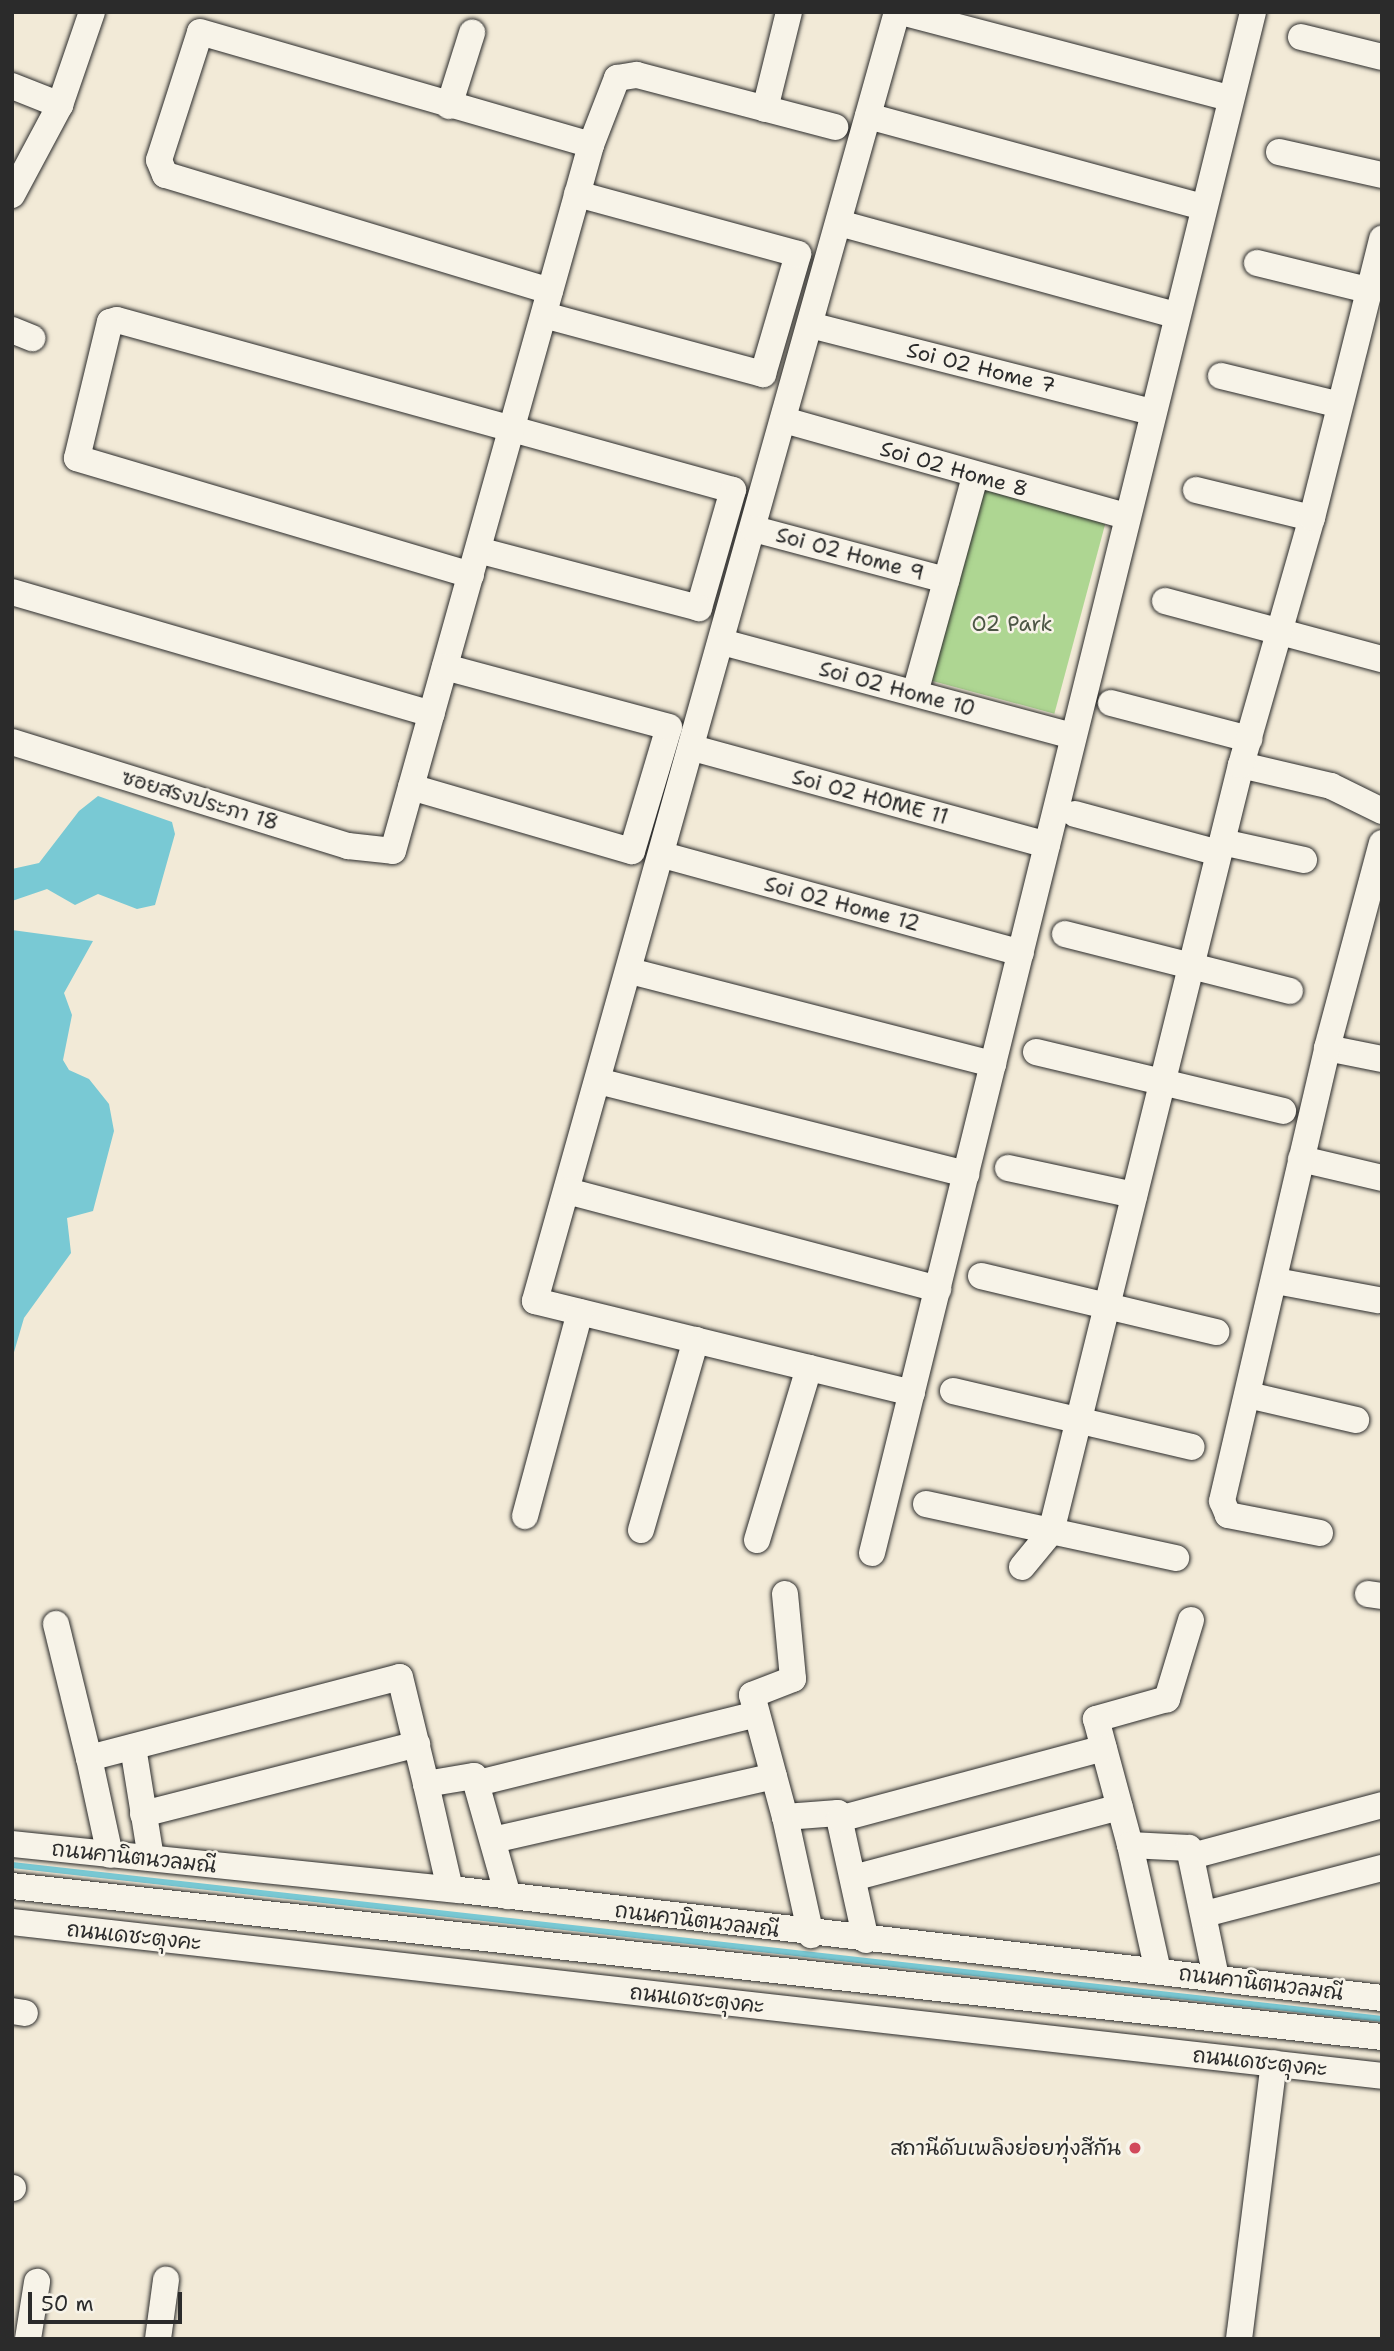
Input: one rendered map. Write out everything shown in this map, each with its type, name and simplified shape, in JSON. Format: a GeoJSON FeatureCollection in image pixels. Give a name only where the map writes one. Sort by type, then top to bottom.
{"type":"FeatureCollection","features":[{"type":"Feature","properties":{"kind":"street"},"geometry":{"type":"LineString","coordinates":[[12,195],[60,105],[92,12]]}},
{"type":"Feature","properties":{"kind":"street"},"geometry":{"type":"LineString","coordinates":[[765,109],[789,12]]}},
{"type":"Feature","properties":{"kind":"street"},"geometry":{"type":"LineString","coordinates":[[912,1393],[535,1301],[899,12],[1229,98]]}},
{"type":"Feature","properties":{"kind":"street"},"geometry":{"type":"LineString","coordinates":[[872,1553],[1202,207],[1253,12]]}},
{"type":"Feature","properties":{"kind":"street"},"geometry":{"type":"LineString","coordinates":[[577,194],[798,254],[763,374],[159,171],[200,32],[591,145]]}},
{"type":"Feature","properties":{"kind":"street"},"geometry":{"type":"LineString","coordinates":[[449,106],[472,33]]}},
{"type":"Feature","properties":{"kind":"street"},"geometry":{"type":"LineString","coordinates":[[1301,37],[1382,57]]}},
{"type":"Feature","properties":{"kind":"street"},"geometry":{"type":"LineString","coordinates":[[445,667],[669,727],[632,851],[411,787],[577,194],[611,89],[625,74],[835,127]]}},
{"type":"Feature","properties":{"kind":"street"},"geometry":{"type":"LineString","coordinates":[[12,86],[60,105]]}},
{"type":"Feature","properties":{"kind":"street"},"geometry":{"type":"LineString","coordinates":[[868,116],[1202,207]]}},
{"type":"Feature","properties":{"kind":"street"},"geometry":{"type":"LineString","coordinates":[[1279,152],[1382,175]]}},
{"type":"Feature","properties":{"kind":"street"},"geometry":{"type":"LineString","coordinates":[[839,223],[1176,315]]}},
{"type":"Feature","properties":{"kind":"street"},"geometry":{"type":"LineString","coordinates":[[1022,1567],[1051,1532],[1220,847],[1312,517],[1382,239]]}},
{"type":"Feature","properties":{"kind":"street"},"geometry":{"type":"LineString","coordinates":[[1257,263],[1368,290]]}},
{"type":"Feature","properties":{"kind":"street"},"geometry":{"type":"LineString","coordinates":[[471,575],[84,463],[75,449],[107,327],[117,320],[511,432],[733,490],[699,608],[478,550]]}},
{"type":"Feature","properties":{"kind":"street","name":"Soi O2 Home 7"},"geometry":{"type":"LineString","coordinates":[[810,325],[1152,412]]}},
{"type":"Feature","properties":{"kind":"street"},"geometry":{"type":"LineString","coordinates":[[1221,376],[1340,405]]}},
{"type":"Feature","properties":{"kind":"street","name":"Soi O2 Home 8"},"geometry":{"type":"LineString","coordinates":[[784,420],[975,476],[1126,516]]}},
{"type":"Feature","properties":{"kind":"street"},"geometry":{"type":"LineString","coordinates":[[915,693],[975,476]]}},
{"type":"Feature","properties":{"kind":"street"},"geometry":{"type":"LineString","coordinates":[[1196,490],[1312,517]]}},
{"type":"Feature","properties":{"kind":"street","name":"Soi O2 Home 9"},"geometry":{"type":"LineString","coordinates":[[754,529],[946,580]]}},
{"type":"Feature","properties":{"kind":"street"},"geometry":{"type":"LineString","coordinates":[[12,592],[432,715]]}},
{"type":"Feature","properties":{"kind":"street"},"geometry":{"type":"LineString","coordinates":[[1165,600],[1382,659]]}},
{"type":"Feature","properties":{"kind":"street","name":"Soi O2 Home 10"},"geometry":{"type":"LineString","coordinates":[[722,642],[1072,736]]}},
{"type":"Feature","properties":{"kind":"street"},"geometry":{"type":"LineString","coordinates":[[1111,703],[1249,739]]}},
{"type":"Feature","properties":{"kind":"street","name":"ซอยสรงประภา 18"},"geometry":{"type":"LineString","coordinates":[[12,742],[388,854],[397,848],[411,787]]}},
{"type":"Feature","properties":{"kind":"street","name":"Soi O2 HOME 11"},"geometry":{"type":"LineString","coordinates":[[693,748],[1047,845]]}},
{"type":"Feature","properties":{"kind":"street"},"geometry":{"type":"LineString","coordinates":[[1241,765],[1331,786],[1382,811]]}},
{"type":"Feature","properties":{"kind":"street"},"geometry":{"type":"LineString","coordinates":[[1075,814],[1220,847],[1304,860]]}},
{"type":"Feature","properties":{"kind":"street"},"geometry":{"type":"LineString","coordinates":[[1320,1533],[1228,1515],[1224,1508],[1327,1048],[1371,934],[1382,843]]}},
{"type":"Feature","properties":{"kind":"street","name":"Soi O2 Home 12"},"geometry":{"type":"LineString","coordinates":[[663,855],[1021,953]]}},
{"type":"Feature","properties":{"kind":"street"},"geometry":{"type":"LineString","coordinates":[[1065,934],[1192,962],[1290,991]]}},
{"type":"Feature","properties":{"kind":"street"},"geometry":{"type":"LineString","coordinates":[[630,971],[993,1064]]}},
{"type":"Feature","properties":{"kind":"street"},"geometry":{"type":"LineString","coordinates":[[1327,1048],[1382,1059]]}},
{"type":"Feature","properties":{"kind":"street"},"geometry":{"type":"LineString","coordinates":[[1036,1052],[1163,1080],[1283,1111]]}},
{"type":"Feature","properties":{"kind":"street"},"geometry":{"type":"LineString","coordinates":[[598,1081],[966,1174]]}},
{"type":"Feature","properties":{"kind":"street"},"geometry":{"type":"LineString","coordinates":[[1301,1159],[1382,1178]]}},
{"type":"Feature","properties":{"kind":"street"},"geometry":{"type":"LineString","coordinates":[[1008,1168],[1134,1195]]}},
{"type":"Feature","properties":{"kind":"street"},"geometry":{"type":"LineString","coordinates":[[567,1191],[938,1289]]}},
{"type":"Feature","properties":{"kind":"street"},"geometry":{"type":"LineString","coordinates":[[981,1276],[1108,1304],[1216,1332]]}},
{"type":"Feature","properties":{"kind":"street"},"geometry":{"type":"LineString","coordinates":[[1276,1281],[1378,1300]]}},
{"type":"Feature","properties":{"kind":"street"},"geometry":{"type":"LineString","coordinates":[[525,1516],[580,1312]]}},
{"type":"Feature","properties":{"kind":"street"},"geometry":{"type":"LineString","coordinates":[[641,1530],[696,1340]]}},
{"type":"Feature","properties":{"kind":"street"},"geometry":{"type":"LineString","coordinates":[[757,1541],[808,1368]]}},
{"type":"Feature","properties":{"kind":"street"},"geometry":{"type":"LineString","coordinates":[[953,1391],[1079,1418],[1192,1447]]}},
{"type":"Feature","properties":{"kind":"street"},"geometry":{"type":"LineString","coordinates":[[1248,1395],[1356,1420]]}},
{"type":"Feature","properties":{"kind":"street"},"geometry":{"type":"LineString","coordinates":[[926,1504],[1176,1558]]}},
{"type":"Feature","properties":{"kind":"street"},"geometry":{"type":"LineString","coordinates":[[785,1594],[793,1679],[752,1695],[785,1817],[811,1935]]}},
{"type":"Feature","properties":{"kind":"street"},"geometry":{"type":"LineString","coordinates":[[1158,1971],[1130,1846],[1096,1719],[1167,1699],[1191,1620]]}},
{"type":"Feature","properties":{"kind":"street"},"geometry":{"type":"LineString","coordinates":[[55,1624],[89,1759],[126,1870]]}},
{"type":"Feature","properties":{"kind":"street"},"geometry":{"type":"LineString","coordinates":[[89,1759],[400,1677],[450,1889]]}},
{"type":"Feature","properties":{"kind":"street"},"geometry":{"type":"LineString","coordinates":[[478,1783],[757,1714]]}},
{"type":"Feature","properties":{"kind":"street"},"geometry":{"type":"LineString","coordinates":[[143,1814],[417,1744]]}},
{"type":"Feature","properties":{"kind":"street"},"geometry":{"type":"LineString","coordinates":[[126,1870],[143,1814],[133,1747]]}},
{"type":"Feature","properties":{"kind":"street"},"geometry":{"type":"LineString","coordinates":[[839,1819],[1104,1748]]}},
{"type":"Feature","properties":{"kind":"street"},"geometry":{"type":"LineString","coordinates":[[426,1784],[474,1776],[508,1896]]}},
{"type":"Feature","properties":{"kind":"street"},"geometry":{"type":"LineString","coordinates":[[493,1840],[774,1776]]}},
{"type":"Feature","properties":{"kind":"street"},"geometry":{"type":"LineString","coordinates":[[1192,1856],[1382,1805]]}},
{"type":"Feature","properties":{"kind":"street"},"geometry":{"type":"LineString","coordinates":[[853,1878],[1120,1807]]}},
{"type":"Feature","properties":{"kind":"street"},"geometry":{"type":"LineString","coordinates":[[785,1817],[835,1812],[839,1819],[866,1940]]}},
{"type":"Feature","properties":{"kind":"street","name":"ถนนคานิตนวลมณี"},"geometry":{"type":"LineString","coordinates":[[12,1844],[126,1870],[450,1889],[811,1935],[1216,1977],[1382,1998]]}},
{"type":"Feature","properties":{"kind":"street"},"geometry":{"type":"LineString","coordinates":[[1130,1846],[1185,1846],[1192,1856],[1216,1977]]}},
{"type":"Feature","properties":{"kind":"street"},"geometry":{"type":"LineString","coordinates":[[1205,1914],[1382,1868]]}},
{"type":"Feature","properties":{"kind":"street","name":"ถนนเดชะตุงคะ"},"geometry":{"type":"LineString","coordinates":[[12,1886],[126,1870],[794,1972],[1382,2037]]}},
{"type":"Feature","properties":{"kind":"street","name":"ถนนเดชะตุงคะ"},"geometry":{"type":"LineString","coordinates":[[12,1922],[1382,2076]]}},
{"type":"Feature","properties":{"kind":"street"},"geometry":{"type":"LineString","coordinates":[[790,2009],[794,1972]]}},
{"type":"Feature","properties":{"kind":"street"},"geometry":{"type":"LineString","coordinates":[[1239,2339],[1274,2063]]}},
{"type":"Feature","properties":{"kind":"street"},"geometry":{"type":"LineString","coordinates":[[158,2339],[166,2280]]}},
{"type":"Feature","properties":{"kind":"street"},"geometry":{"type":"LineString","coordinates":[[28,2339],[37,2282]]}},
{"type":"Feature","properties":{"kind":"green space","name":"O2 Park"},"geometry":{"type":"Polygon","coordinates":[[[981,489],[1106,522],[1054,714],[930,680],[981,489]]]}},
{"type":"Feature","properties":{"kind":"water"},"geometry":{"type":"Polygon","coordinates":[[[98,796],[172,822],[175,834],[155,905],[137,909],[98,894],[75,905],[47,889],[12,901],[12,869],[39,863],[79,811],[98,796]]]}},
{"type":"Feature","properties":{"kind":"water"},"geometry":{"type":"Polygon","coordinates":[[[12,930],[93,941],[64,993],[72,1015],[63,1060],[69,1070],[89,1079],[109,1104],[114,1131],[93,1211],[67,1218],[71,1253],[24,1318],[12,1359],[12,930]]]}},
{"type":"Feature","properties":{"kind":"waterway"},"geometry":{"type":"LineString","coordinates":[[12,1865],[1382,2019]]}},
{"type":"Feature","properties":{"kind":"place","name":"สถานีดับเพลิงย่อยทุ่งสีกัน"},"geometry":{"type":"Point","coordinates":[1135,2148]}}]}
